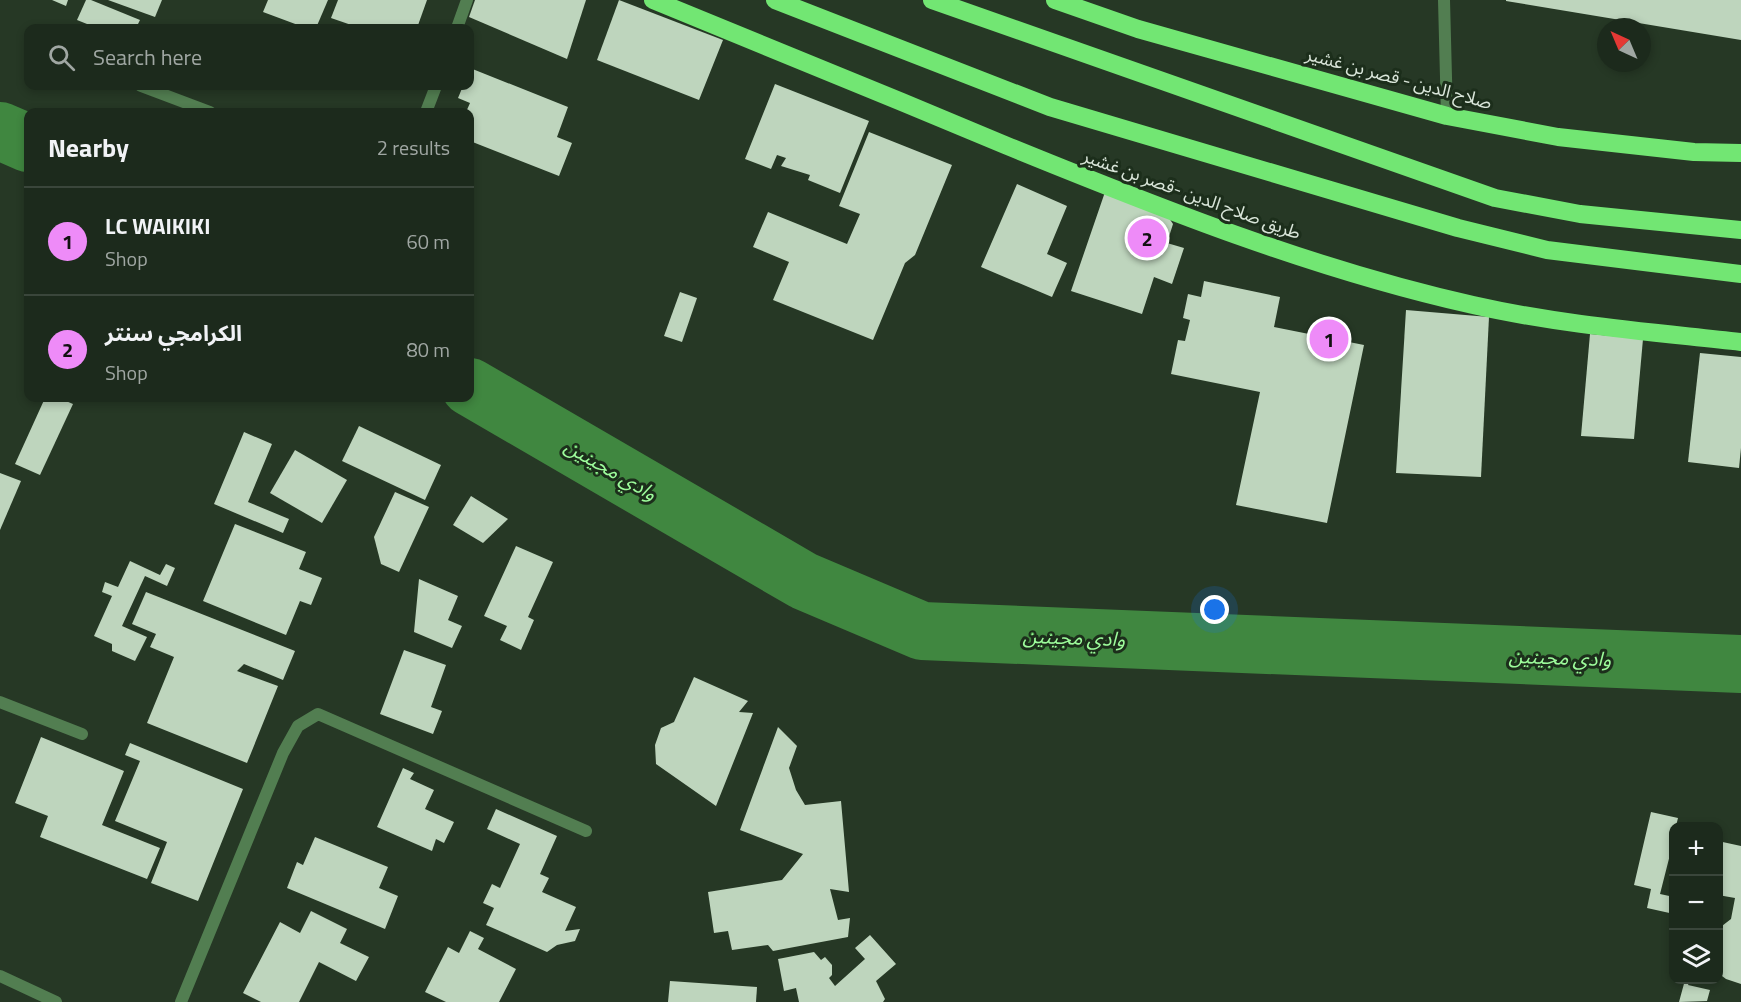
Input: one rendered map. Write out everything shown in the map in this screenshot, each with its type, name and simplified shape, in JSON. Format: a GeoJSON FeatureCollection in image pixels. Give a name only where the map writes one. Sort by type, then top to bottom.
{"type":"FeatureCollection","features":[{"type":"Feature","properties":{"kind":"highway","name":"طريق صلاح الدين -قصر بن غشير"},"geometry":{"type":"LineString","coordinates":[[653,0],[1107,187],[1269,247],[1337,269],[1474,305],[1586,325],[1741,342]]}},
{"type":"Feature","properties":{"kind":"highway"},"geometry":{"type":"LineString","coordinates":[[776,0],[1050,107],[1458,228],[1547,250],[1741,274]]}},
{"type":"Feature","properties":{"kind":"highway"},"geometry":{"type":"LineString","coordinates":[[932,0],[1495,198],[1580,214],[1741,230]]}},
{"type":"Feature","properties":{"kind":"highway","name":"صلاح الدين - قصر بن غشير"},"geometry":{"type":"LineString","coordinates":[[1055,0],[1138,29],[1447,116],[1558,137],[1694,152],[1741,153]]}},
{"type":"Feature","properties":{"kind":"street"},"geometry":{"type":"LineString","coordinates":[[458,24],[467,0]]}},
{"type":"Feature","properties":{"kind":"street"},"geometry":{"type":"LineString","coordinates":[[1444,0],[1447,116]]}},
{"type":"Feature","properties":{"kind":"street"},"geometry":{"type":"LineString","coordinates":[[152,90],[199,108]]}},
{"type":"Feature","properties":{"kind":"street"},"geometry":{"type":"LineString","coordinates":[[428,108],[434,90]]}},
{"type":"Feature","properties":{"kind":"street"},"geometry":{"type":"LineString","coordinates":[[0,702],[82,734]]}},
{"type":"Feature","properties":{"kind":"street"},"geometry":{"type":"LineString","coordinates":[[181,1002],[283,753],[298,726],[318,714],[586,831]]}},
{"type":"Feature","properties":{"kind":"street"},"geometry":{"type":"LineString","coordinates":[[0,976],[56,1002]]}},
{"type":"Feature","properties":{"kind":"building"},"geometry":{"type":"Polygon","coordinates":[[[52,0],[68,0],[66,6],[52,0]]]}},
{"type":"Feature","properties":{"kind":"building"},"geometry":{"type":"Polygon","coordinates":[[[86,0],[91,0],[140,20],[138,24],[87,24],[77,20],[86,0]]]}},
{"type":"Feature","properties":{"kind":"building"},"geometry":{"type":"Polygon","coordinates":[[[108,0],[162,0],[155,17],[108,0]]]}},
{"type":"Feature","properties":{"kind":"building"},"geometry":{"type":"Polygon","coordinates":[[[268,0],[328,0],[318,24],[295,24],[263,12],[268,0]]]}},
{"type":"Feature","properties":{"kind":"building"},"geometry":{"type":"Polygon","coordinates":[[[338,0],[427,0],[418,24],[348,24],[331,18],[338,0]]]}},
{"type":"Feature","properties":{"kind":"building"},"geometry":{"type":"Polygon","coordinates":[[[475,0],[586,0],[567,59],[469,17],[475,0]]]}},
{"type":"Feature","properties":{"kind":"building"},"geometry":{"type":"Polygon","coordinates":[[[619,0],[723,40],[699,100],[597,60],[619,0]]]}},
{"type":"Feature","properties":{"kind":"building"},"geometry":{"type":"Polygon","coordinates":[[[1741,0],[1741,40],[1651,25],[1651,18],[1608,18],[1506,1],[1741,0]]]}},
{"type":"Feature","properties":{"kind":"building"},"geometry":{"type":"Polygon","coordinates":[[[474,70],[568,107],[557,137],[572,143],[559,176],[474,143],[474,108],[468,108],[470,103],[458,98],[461,90],[474,90],[474,70]]]}},
{"type":"Feature","properties":{"kind":"building"},"geometry":{"type":"Polygon","coordinates":[[[775,84],[869,121],[840,193],[808,180],[810,175],[781,166],[786,158],[777,155],[771,169],[745,159],[775,84]]]}},
{"type":"Feature","properties":{"kind":"building"},"geometry":{"type":"Polygon","coordinates":[[[869,132],[952,165],[915,255],[905,263],[873,340],[773,300],[789,262],[753,247],[768,212],[847,244],[860,214],[839,206],[869,132]]]}},
{"type":"Feature","properties":{"kind":"building"},"geometry":{"type":"Polygon","coordinates":[[[1017,184],[1067,206],[1047,254],[1067,263],[1052,297],[981,267],[1017,184]]]}},
{"type":"Feature","properties":{"kind":"building"},"geometry":{"type":"Polygon","coordinates":[[[1105,192],[1165,212],[1173,224],[1167,243],[1184,248],[1172,284],[1154,277],[1142,314],[1071,291],[1105,192]]]}},
{"type":"Feature","properties":{"kind":"building"},"geometry":{"type":"Polygon","coordinates":[[[1204,281],[1280,297],[1274,327],[1364,345],[1327,523],[1236,505],[1260,392],[1171,374],[1178,340],[1185,341],[1190,320],[1183,318],[1188,294],[1201,297],[1204,281]]]}},
{"type":"Feature","properties":{"kind":"building"},"geometry":{"type":"Polygon","coordinates":[[[680,292],[697,298],[682,342],[664,336],[680,292]]]}},
{"type":"Feature","properties":{"kind":"building"},"geometry":{"type":"Polygon","coordinates":[[[1406,310],[1489,317],[1481,477],[1396,473],[1406,310]]]}},
{"type":"Feature","properties":{"kind":"building"},"geometry":{"type":"Polygon","coordinates":[[[1590,334],[1643,339],[1634,439],[1581,436],[1590,334]]]}},
{"type":"Feature","properties":{"kind":"building"},"geometry":{"type":"Polygon","coordinates":[[[1700,353],[1741,357],[1739,468],[1688,462],[1700,353]]]}},
{"type":"Feature","properties":{"kind":"building"},"geometry":{"type":"Polygon","coordinates":[[[43,402],[73,404],[40,475],[15,464],[43,402]]]}},
{"type":"Feature","properties":{"kind":"building"},"geometry":{"type":"Polygon","coordinates":[[[359,426],[441,465],[425,500],[342,461],[359,426]]]}},
{"type":"Feature","properties":{"kind":"building"},"geometry":{"type":"Polygon","coordinates":[[[244,432],[272,444],[248,502],[289,519],[283,533],[214,504],[244,432]]]}},
{"type":"Feature","properties":{"kind":"building"},"geometry":{"type":"Polygon","coordinates":[[[295,450],[347,480],[322,523],[270,493],[295,450]]]}},
{"type":"Feature","properties":{"kind":"building"},"geometry":{"type":"Polygon","coordinates":[[[0,473],[21,481],[0,530],[0,473]]]}},
{"type":"Feature","properties":{"kind":"building"},"geometry":{"type":"Polygon","coordinates":[[[395,492],[429,507],[399,572],[381,564],[374,537],[395,492]]]}},
{"type":"Feature","properties":{"kind":"building"},"geometry":{"type":"Polygon","coordinates":[[[471,496],[508,519],[483,543],[453,525],[471,496]]]}},
{"type":"Feature","properties":{"kind":"building"},"geometry":{"type":"Polygon","coordinates":[[[235,524],[306,552],[299,569],[322,578],[311,605],[300,601],[286,635],[203,601],[235,524]]]}},
{"type":"Feature","properties":{"kind":"building"},"geometry":{"type":"Polygon","coordinates":[[[516,546],[553,562],[528,617],[534,620],[521,650],[500,640],[507,626],[484,616],[516,546]]]}},
{"type":"Feature","properties":{"kind":"building"},"geometry":{"type":"Polygon","coordinates":[[[130,561],[160,575],[166,564],[175,568],[167,586],[145,576],[122,626],[147,637],[135,661],[112,651],[112,644],[94,636],[112,596],[102,592],[105,582],[118,587],[130,561]]]}},
{"type":"Feature","properties":{"kind":"building"},"geometry":{"type":"Polygon","coordinates":[[[419,579],[458,596],[448,620],[462,626],[452,648],[414,632],[419,579]]]}},
{"type":"Feature","properties":{"kind":"building"},"geometry":{"type":"Polygon","coordinates":[[[146,592],[295,651],[283,680],[244,664],[237,671],[278,686],[247,763],[147,723],[174,657],[150,647],[156,634],[132,624],[146,592]]]}},
{"type":"Feature","properties":{"kind":"building"},"geometry":{"type":"Polygon","coordinates":[[[404,650],[446,665],[431,707],[442,711],[433,734],[380,714],[404,650]]]}},
{"type":"Feature","properties":{"kind":"building"},"geometry":{"type":"Polygon","coordinates":[[[694,677],[748,701],[739,712],[753,713],[716,806],[656,764],[655,745],[661,728],[674,722],[694,677]]]}},
{"type":"Feature","properties":{"kind":"building"},"geometry":{"type":"Polygon","coordinates":[[[778,727],[797,746],[789,768],[796,790],[805,805],[841,801],[849,892],[830,889],[838,920],[850,918],[848,937],[773,951],[768,945],[732,950],[728,931],[714,933],[708,892],[782,880],[803,854],[740,830],[778,727]]]}},
{"type":"Feature","properties":{"kind":"building"},"geometry":{"type":"Polygon","coordinates":[[[41,737],[124,771],[102,825],[160,848],[147,879],[40,837],[48,816],[15,803],[41,737]]]}},
{"type":"Feature","properties":{"kind":"building"},"geometry":{"type":"Polygon","coordinates":[[[130,743],[243,789],[198,901],[151,883],[167,842],[115,821],[140,761],[125,755],[130,743]]]}},
{"type":"Feature","properties":{"kind":"building"},"geometry":{"type":"Polygon","coordinates":[[[403,768],[414,773],[410,779],[434,790],[425,809],[454,822],[444,843],[436,839],[432,851],[377,827],[403,768]]]}},
{"type":"Feature","properties":{"kind":"building"},"geometry":{"type":"Polygon","coordinates":[[[496,809],[557,836],[540,874],[549,878],[542,892],[576,907],[565,931],[580,929],[575,941],[557,945],[547,952],[486,925],[494,908],[483,903],[492,884],[500,888],[520,844],[487,829],[496,809]]]}},
{"type":"Feature","properties":{"kind":"building"},"geometry":{"type":"Polygon","coordinates":[[[1651,812],[1678,818],[1677,822],[1669,822],[1669,859],[1660,894],[1669,896],[1669,913],[1647,908],[1651,889],[1634,885],[1651,812]]]}},
{"type":"Feature","properties":{"kind":"building"},"geometry":{"type":"Polygon","coordinates":[[[315,837],[388,867],[379,888],[398,896],[385,929],[287,888],[297,862],[303,865],[315,837]]]}},
{"type":"Feature","properties":{"kind":"building"},"geometry":{"type":"Polygon","coordinates":[[[1723,842],[1741,846],[1741,984],[1723,977],[1723,925],[1731,919],[1735,898],[1723,896],[1723,842]]]}},
{"type":"Feature","properties":{"kind":"building"},"geometry":{"type":"Polygon","coordinates":[[[311,911],[347,929],[340,943],[369,957],[356,981],[319,962],[299,1002],[261,1002],[243,993],[280,922],[300,933],[311,911]]]}},
{"type":"Feature","properties":{"kind":"building"},"geometry":{"type":"Polygon","coordinates":[[[470,931],[484,938],[478,949],[516,969],[499,1002],[446,1002],[425,992],[448,947],[459,953],[470,931]]]}},
{"type":"Feature","properties":{"kind":"building"},"geometry":{"type":"Polygon","coordinates":[[[870,935],[896,964],[876,981],[885,999],[883,1002],[799,1002],[796,988],[784,991],[778,959],[814,952],[821,960],[825,957],[832,965],[832,975],[829,978],[835,986],[865,959],[855,948],[870,935]]]}},
{"type":"Feature","properties":{"kind":"building"},"geometry":{"type":"Polygon","coordinates":[[[670,981],[757,987],[756,1002],[668,1002],[670,981]]]}},
{"type":"Feature","properties":{"kind":"building"},"geometry":{"type":"Polygon","coordinates":[[[1684,984],[1710,990],[1707,1001],[1679,1002],[1684,984]]]}},
{"type":"Feature","properties":{"kind":"waterway","name":"وادي مجينين"},"geometry":{"type":"LineString","coordinates":[[0,131],[24,141]]}},
{"type":"Feature","properties":{"kind":"waterway","name":"وادي مجينين"},"geometry":{"type":"LineString","coordinates":[[474,389],[804,581],[922,631],[1741,664]]}},
{"type":"Feature","properties":{"kind":"place","name":"الكرامجي سنتر"},"geometry":{"type":"Point","coordinates":[1147,238]}},
{"type":"Feature","properties":{"kind":"place","name":"LC WAIKIKI"},"geometry":{"type":"Point","coordinates":[1329,339]}}]}
